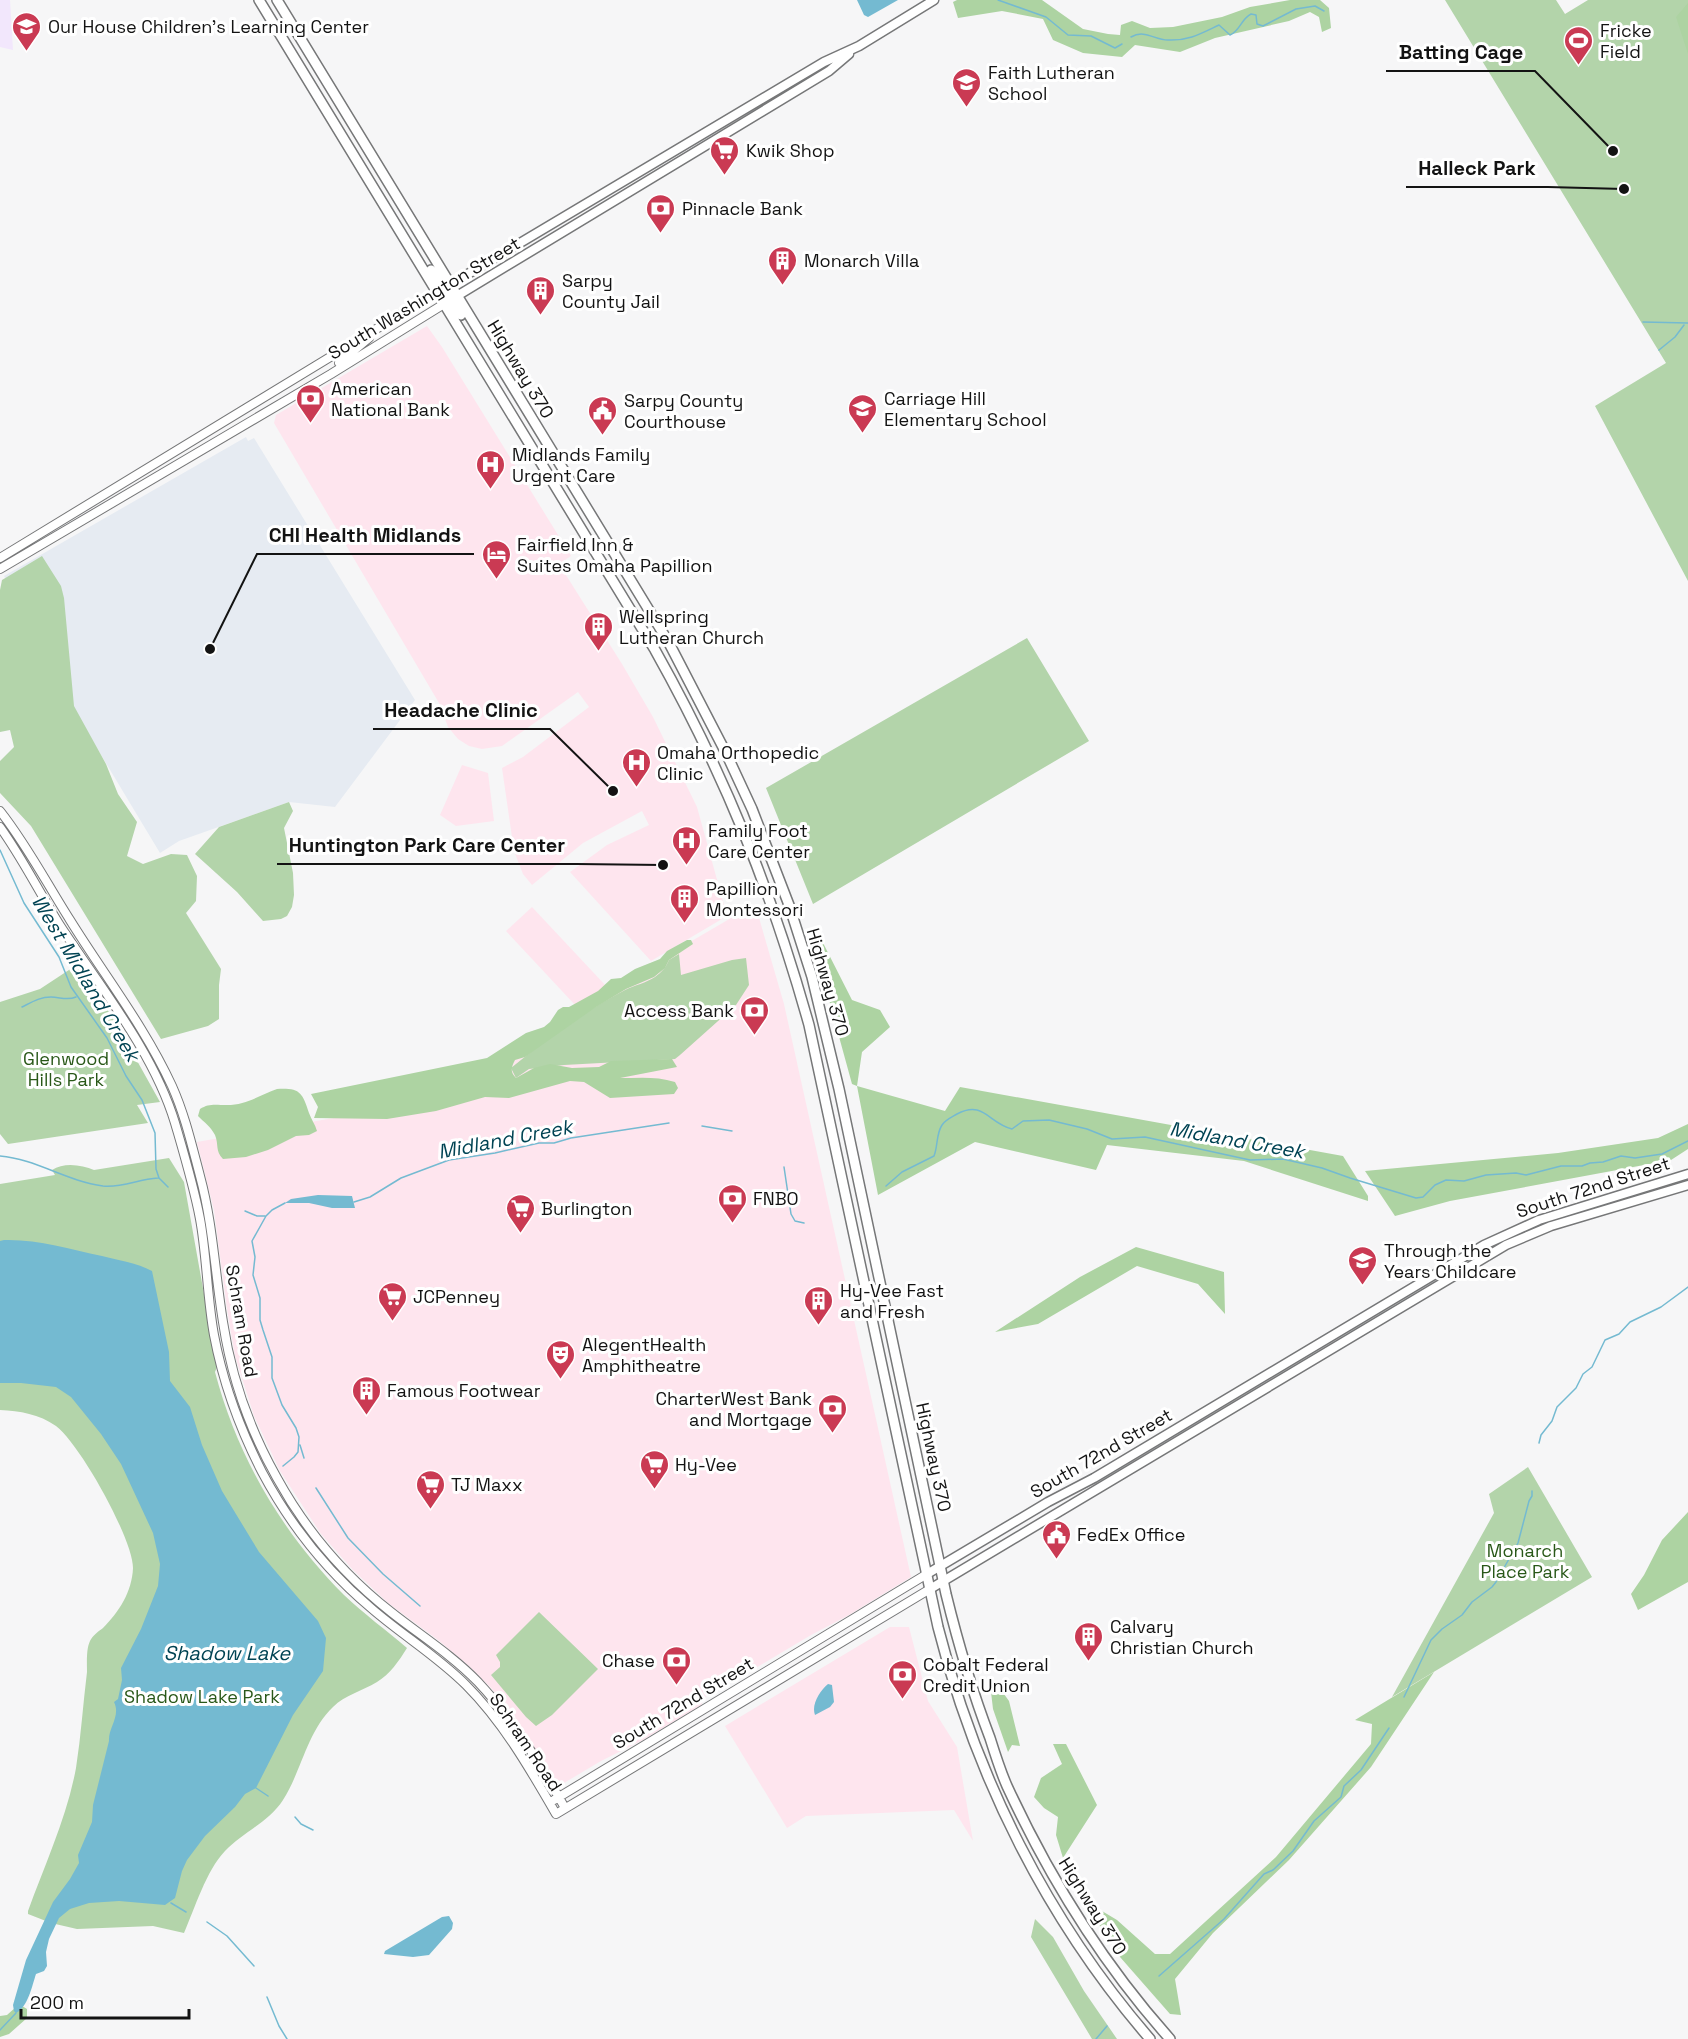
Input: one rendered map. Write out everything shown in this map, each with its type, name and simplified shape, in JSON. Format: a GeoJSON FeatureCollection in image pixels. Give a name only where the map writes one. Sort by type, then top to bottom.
{"type":"FeatureCollection","features":[{"type":"Feature","properties":{"kind":"highway","name":"Highway 370"},"geometry":{"type":"LineString","coordinates":[[259,0],[376,192],[451,300],[672,680],[717,767],[757,862],[790,959],[812,1036],[930,1589],[946,1656],[966,1720],[987,1775],[1045,1891],[1072,1935],[1123,2006],[1150,2039]]}},
{"type":"Feature","properties":{"kind":"highway","name":"Highway 370"},"geometry":{"type":"LineString","coordinates":[[277,0],[444,289],[525,407],[683,669],[740,781],[779,879],[806,959],[827,1037],[943,1581],[975,1700],[1006,1784],[1064,1893],[1141,2005],[1170,2039]]}},
{"type":"Feature","properties":{"kind":"main road","name":"South Washington Street"},"geometry":{"type":"LineString","coordinates":[[0,558],[444,289],[824,62],[859,46],[934,0]]}},
{"type":"Feature","properties":{"kind":"main road","name":"South Washington Street"},"geometry":{"type":"LineString","coordinates":[[0,569],[332,373],[829,71],[859,46]]}},
{"type":"Feature","properties":{"kind":"main road"},"geometry":{"type":"LineString","coordinates":[[332,373],[334,366],[378,329]]}},
{"type":"Feature","properties":{"kind":"main road"},"geometry":{"type":"LineString","coordinates":[[285,400],[289,394],[322,373],[325,369],[324,361]]}},
{"type":"Feature","properties":{"kind":"main road","name":"Schram Road"},"geometry":{"type":"LineString","coordinates":[[0,811],[20,838],[69,919],[132,1015],[164,1069],[177,1098],[200,1174],[210,1218],[223,1324],[232,1368],[246,1410],[277,1479],[316,1536],[342,1567],[382,1605],[450,1656],[492,1698],[526,1743],[565,1809]]}},
{"type":"Feature","properties":{"kind":"main road","name":"Schram Road"},"geometry":{"type":"LineString","coordinates":[[0,827],[126,1025],[157,1078],[170,1106],[196,1200],[214,1334],[225,1380],[244,1435],[270,1487],[304,1537],[348,1588],[384,1619],[441,1662],[481,1701],[510,1739],[556,1814]]}},
{"type":"Feature","properties":{"kind":"main road","name":"South 72nd Street"},"geometry":{"type":"LineString","coordinates":[[549,1803],[927,1574],[1048,1502],[1094,1478],[1484,1245],[1539,1220],[1688,1174]]}},
{"type":"Feature","properties":{"kind":"main road","name":"South 72nd Street"},"geometry":{"type":"LineString","coordinates":[[556,1814],[1501,1248],[1551,1226],[1688,1185]]}},
{"type":"Feature","properties":{"kind":"shaded area"},"geometry":{"type":"Polygon","coordinates":[[[0,0],[10,0],[13,50],[0,47],[0,0]]]}},
{"type":"Feature","properties":{"kind":"shaded area"},"geometry":{"type":"Polygon","coordinates":[[[427,326],[571,556],[559,564],[653,717],[697,807],[727,916],[651,961],[570,872],[607,845],[649,825],[642,811],[583,843],[532,885],[523,874],[514,851],[502,768],[523,757],[589,707],[578,692],[502,746],[482,749],[469,746],[458,739],[448,727],[439,703],[274,423],[276,415],[427,326]]]}},
{"type":"Feature","properties":{"kind":"shaded area"},"geometry":{"type":"Polygon","coordinates":[[[246,437],[248,441],[254,438],[415,700],[335,807],[289,802],[179,841],[160,853],[6,597],[13,593],[4,576],[246,437]]]}},
{"type":"Feature","properties":{"kind":"shaded area"},"geometry":{"type":"Polygon","coordinates":[[[462,765],[488,773],[494,821],[456,826],[440,815],[462,765]]]}},
{"type":"Feature","properties":{"kind":"shaded area"},"geometry":{"type":"Polygon","coordinates":[[[755,904],[784,1004],[911,1577],[849,1615],[728,1683],[705,1697],[701,1705],[641,1741],[564,1783],[560,1783],[556,1782],[521,1727],[492,1689],[469,1666],[388,1603],[353,1570],[321,1534],[280,1471],[254,1416],[235,1356],[214,1210],[197,1142],[413,1104],[755,904]]]}},
{"type":"Feature","properties":{"kind":"shaded area"},"geometry":{"type":"Polygon","coordinates":[[[532,907],[607,987],[576,1006],[506,931],[532,907]]]}},
{"type":"Feature","properties":{"kind":"shaded area"},"geometry":{"type":"Polygon","coordinates":[[[890,1627],[909,1627],[928,1701],[957,1747],[973,1841],[954,1810],[806,1816],[787,1828],[725,1726],[890,1627]]]}},
{"type":"Feature","properties":{"kind":"green space"},"geometry":{"type":"Polygon","coordinates":[[[957,0],[1042,0],[1083,29],[1120,35],[1121,25],[1132,21],[1150,28],[1173,27],[1222,17],[1250,7],[1290,0],[1320,0],[1329,8],[1331,28],[1322,32],[1319,17],[1310,12],[1289,21],[1215,38],[1180,52],[1135,45],[1122,57],[1083,53],[1053,40],[1043,19],[1002,11],[958,18],[953,2],[957,0]]]}},
{"type":"Feature","properties":{"kind":"green space"},"geometry":{"type":"Polygon","coordinates":[[[1445,0],[1556,0],[1565,14],[1588,0],[1688,0],[1688,581],[1595,406],[1666,363],[1445,0]]]}},
{"type":"Feature","properties":{"kind":"green space"},"geometry":{"type":"Polygon","coordinates":[[[1688,3],[1688,54],[1676,17],[1688,3]]]}},
{"type":"Feature","properties":{"kind":"green space"},"geometry":{"type":"Polygon","coordinates":[[[28,18],[30,32],[18,34],[16,19],[28,18]]]}},
{"type":"Feature","properties":{"kind":"green space"},"geometry":{"type":"Polygon","coordinates":[[[42,556],[61,586],[64,598],[74,706],[106,764],[118,794],[137,822],[127,856],[143,864],[171,854],[187,855],[197,876],[196,901],[186,913],[221,969],[219,1019],[208,1026],[161,1039],[31,826],[0,793],[0,761],[14,747],[10,730],[0,732],[0,590],[2,580],[42,556]]]}},
{"type":"Feature","properties":{"kind":"green space"},"geometry":{"type":"Polygon","coordinates":[[[1027,638],[1089,741],[813,904],[766,788],[1027,638]]]}},
{"type":"Feature","properties":{"kind":"green space"},"geometry":{"type":"Polygon","coordinates":[[[289,802],[293,811],[284,828],[293,873],[292,907],[287,916],[281,919],[263,921],[237,892],[195,854],[219,827],[289,802]]]}},
{"type":"Feature","properties":{"kind":"green space"},"geometry":{"type":"Polygon","coordinates":[[[820,937],[852,1000],[880,1010],[890,1027],[862,1052],[857,1086],[852,1084],[821,971],[820,937]]]}},
{"type":"Feature","properties":{"kind":"green space"},"geometry":{"type":"Polygon","coordinates":[[[691,940],[693,944],[669,960],[665,968],[654,977],[626,989],[596,1007],[525,1057],[515,1060],[512,1070],[516,1078],[534,1068],[550,1064],[572,1068],[599,1067],[611,1061],[672,1059],[677,1067],[620,1078],[655,1078],[675,1082],[678,1088],[674,1094],[610,1098],[584,1082],[570,1081],[509,1098],[485,1097],[436,1111],[387,1119],[314,1118],[318,1107],[311,1094],[487,1058],[526,1033],[544,1027],[563,1007],[569,1007],[598,991],[611,979],[621,978],[635,969],[660,959],[667,951],[691,940]]]}},
{"type":"Feature","properties":{"kind":"green space"},"geometry":{"type":"Polygon","coordinates":[[[679,954],[681,975],[746,958],[749,985],[736,1005],[675,1059],[529,1069],[516,1078],[511,1068],[538,1047],[595,1007],[655,977],[664,969],[669,960],[679,954]]]}},
{"type":"Feature","properties":{"kind":"green space","name":"Glenwood Hills Park"},"geometry":{"type":"Polygon","coordinates":[[[78,964],[116,1023],[160,1102],[137,1105],[148,1123],[8,1144],[0,1134],[0,1002],[40,989],[78,964]]]}},
{"type":"Feature","properties":{"kind":"green space"},"geometry":{"type":"Polygon","coordinates":[[[857,1086],[945,1111],[960,1087],[1343,1156],[1368,1196],[1368,1201],[1244,1161],[1107,1145],[1096,1170],[975,1142],[878,1195],[857,1086]]]}},
{"type":"Feature","properties":{"kind":"green space"},"geometry":{"type":"Polygon","coordinates":[[[277,1089],[291,1089],[302,1096],[317,1131],[309,1135],[296,1136],[268,1150],[246,1157],[223,1159],[213,1132],[198,1116],[200,1109],[210,1105],[240,1103],[277,1089]]]}},
{"type":"Feature","properties":{"kind":"green space"},"geometry":{"type":"Polygon","coordinates":[[[1688,1124],[1688,1149],[1671,1160],[1450,1201],[1395,1216],[1365,1171],[1558,1153],[1658,1138],[1688,1124]]]}},
{"type":"Feature","properties":{"kind":"green space","name":"Shadow Lake Park"},"geometry":{"type":"Polygon","coordinates":[[[169,1158],[184,1182],[217,1367],[215,1372],[224,1403],[249,1463],[264,1492],[282,1519],[322,1571],[344,1595],[407,1648],[394,1667],[382,1679],[343,1699],[324,1717],[283,1800],[271,1815],[232,1844],[218,1859],[184,1933],[153,1926],[77,1929],[51,1923],[28,1914],[28,1911],[72,1786],[79,1744],[89,1644],[92,1637],[103,1628],[124,1601],[133,1568],[131,1554],[104,1493],[66,1436],[56,1426],[36,1416],[0,1410],[0,1184],[55,1175],[52,1170],[67,1165],[94,1170],[169,1158]]]}},
{"type":"Feature","properties":{"kind":"green space"},"geometry":{"type":"Polygon","coordinates":[[[1136,1247],[1224,1272],[1225,1314],[1198,1284],[1137,1266],[1038,1324],[995,1332],[1080,1277],[1136,1247]]]}},
{"type":"Feature","properties":{"kind":"green space","name":"Monarch Place Park"},"geometry":{"type":"Polygon","coordinates":[[[1528,1467],[1592,1577],[1392,1697],[1494,1513],[1489,1494],[1528,1467]]]}},
{"type":"Feature","properties":{"kind":"green space"},"geometry":{"type":"Polygon","coordinates":[[[1688,1512],[1688,1582],[1638,1610],[1631,1594],[1644,1575],[1662,1540],[1688,1512]]]}},
{"type":"Feature","properties":{"kind":"green space"},"geometry":{"type":"Polygon","coordinates":[[[539,1612],[598,1669],[552,1715],[536,1726],[491,1675],[500,1667],[496,1655],[539,1612]]]}},
{"type":"Feature","properties":{"kind":"green space"},"geometry":{"type":"Polygon","coordinates":[[[1434,1672],[1371,1767],[1289,1860],[1213,1933],[1175,1979],[1181,2015],[1170,2014],[1120,1957],[1082,1899],[1117,1920],[1155,1954],[1170,1954],[1276,1857],[1371,1744],[1372,1724],[1355,1720],[1434,1672]]]}},
{"type":"Feature","properties":{"kind":"green space"},"geometry":{"type":"Polygon","coordinates":[[[996,1683],[1009,1701],[1020,1746],[1012,1745],[1008,1752],[993,1709],[991,1692],[996,1683]]]}},
{"type":"Feature","properties":{"kind":"green space"},"geometry":{"type":"Polygon","coordinates":[[[1053,1744],[1066,1744],[1097,1805],[1063,1858],[1056,1835],[1058,1817],[1044,1808],[1034,1797],[1041,1778],[1062,1764],[1053,1744]]]}},
{"type":"Feature","properties":{"kind":"green space"},"geometry":{"type":"Polygon","coordinates":[[[1035,1919],[1053,1937],[1084,1991],[1117,2039],[1092,2039],[1031,1937],[1035,1919]]]}},
{"type":"Feature","properties":{"kind":"green space"},"geometry":{"type":"Polygon","coordinates":[[[22,2006],[27,2009],[27,2018],[9,2034],[0,2037],[0,2016],[7,2015],[16,2007],[22,2006]]]}},
{"type":"Feature","properties":{"kind":"water"},"geometry":{"type":"Polygon","coordinates":[[[857,0],[898,0],[868,17],[864,15],[857,0]]]}},
{"type":"Feature","properties":{"kind":"water"},"geometry":{"type":"Polygon","coordinates":[[[318,1195],[352,1196],[355,1208],[285,1203],[291,1199],[318,1195]]]}},
{"type":"Feature","properties":{"kind":"water","name":"Shadow Lake"},"geometry":{"type":"Polygon","coordinates":[[[0,1241],[53,1245],[127,1262],[152,1271],[169,1352],[170,1381],[190,1407],[202,1445],[222,1491],[259,1552],[318,1621],[326,1638],[323,1671],[293,1715],[256,1788],[245,1794],[205,1836],[187,1860],[175,1898],[165,1905],[119,1901],[89,1903],[70,1909],[59,1918],[49,1939],[46,1952],[47,1966],[44,1971],[36,1974],[27,2001],[16,2013],[13,2005],[26,1960],[53,1902],[79,1863],[78,1855],[92,1822],[93,1805],[115,1717],[114,1702],[118,1699],[122,1680],[121,1668],[141,1629],[158,1586],[160,1564],[153,1533],[121,1464],[101,1434],[71,1397],[56,1387],[0,1383],[0,1241]]]}},
{"type":"Feature","properties":{"kind":"water"},"geometry":{"type":"Polygon","coordinates":[[[828,1684],[832,1685],[834,1702],[830,1707],[815,1715],[814,1706],[817,1698],[828,1684]]]}},
{"type":"Feature","properties":{"kind":"water"},"geometry":{"type":"Polygon","coordinates":[[[449,1916],[453,1923],[452,1929],[429,1955],[413,1957],[384,1954],[385,1951],[442,1917],[449,1916]]]}},
{"type":"Feature","properties":{"kind":"waterway"},"geometry":{"type":"LineString","coordinates":[[998,0],[1046,17],[1068,35],[1091,36],[1115,48],[1122,44]]}},
{"type":"Feature","properties":{"kind":"waterway"},"geometry":{"type":"LineString","coordinates":[[1131,37],[1145,34],[1163,40],[1176,40],[1195,36],[1219,25],[1230,35],[1251,14],[1256,15],[1257,24],[1263,26],[1296,9],[1315,6],[1324,11]]}},
{"type":"Feature","properties":{"kind":"waterway"},"geometry":{"type":"LineString","coordinates":[[1643,322],[1688,323]]}},
{"type":"Feature","properties":{"kind":"waterway"},"geometry":{"type":"LineString","coordinates":[[1659,350],[1675,337],[1684,325]]}},
{"type":"Feature","properties":{"kind":"waterway","name":"West Midland Creek"},"geometry":{"type":"LineString","coordinates":[[0,850],[24,903],[59,957],[71,987],[107,1038],[126,1076],[142,1100],[155,1133],[156,1169],[159,1178],[168,1187]]}},
{"type":"Feature","properties":{"kind":"waterway"},"geometry":{"type":"LineString","coordinates":[[22,1007],[43,998],[70,999],[76,997]]}},
{"type":"Feature","properties":{"kind":"waterway","name":"Midland Creek"},"geometry":{"type":"LineString","coordinates":[[886,1186],[902,1172],[934,1156],[942,1125],[966,1110],[980,1111],[1012,1129],[1023,1121],[1049,1120],[1087,1129],[1112,1139],[1145,1137],[1250,1160],[1283,1159],[1322,1168],[1416,1198],[1423,1197],[1435,1185],[1446,1180],[1464,1181],[1486,1175],[1516,1173],[1526,1175],[1561,1166],[1582,1166],[1603,1162],[1621,1156],[1635,1158],[1662,1154],[1688,1141]]}},
{"type":"Feature","properties":{"kind":"waterway","name":"Midland Creek"},"geometry":{"type":"LineString","coordinates":[[354,1202],[370,1197],[401,1178],[449,1160],[539,1143],[554,1143],[571,1138],[669,1123]]}},
{"type":"Feature","properties":{"kind":"waterway","name":"Midland Creek"},"geometry":{"type":"LineString","coordinates":[[702,1126],[732,1131]]}},
{"type":"Feature","properties":{"kind":"waterway"},"geometry":{"type":"LineString","coordinates":[[0,1156],[26,1161],[76,1180],[103,1186],[117,1186],[158,1178]]}},
{"type":"Feature","properties":{"kind":"waterway","name":"Midland Creek"},"geometry":{"type":"LineString","coordinates":[[784,1167],[791,1214],[795,1221],[804,1223]]}},
{"type":"Feature","properties":{"kind":"waterway","name":"Midland Creek"},"geometry":{"type":"LineString","coordinates":[[283,1466],[298,1452],[299,1437],[282,1405],[272,1378],[272,1357],[260,1320],[260,1298],[253,1275],[255,1257],[252,1241],[266,1216],[285,1203]]}},
{"type":"Feature","properties":{"kind":"waterway","name":"West Midland Creek"},"geometry":{"type":"LineString","coordinates":[[245,1211],[257,1216],[265,1216]]}},
{"type":"Feature","properties":{"kind":"waterway"},"geometry":{"type":"LineString","coordinates":[[1539,1443],[1557,1407],[1576,1388],[1583,1374],[1592,1367],[1605,1340],[1619,1334],[1630,1322],[1661,1307],[1688,1287]]}},
{"type":"Feature","properties":{"kind":"waterway","name":"Midland Creek"},"geometry":{"type":"LineString","coordinates":[[300,1445],[304,1458]]}},
{"type":"Feature","properties":{"kind":"waterway"},"geometry":{"type":"LineString","coordinates":[[316,1488],[348,1538],[383,1574],[420,1606]]}},
{"type":"Feature","properties":{"kind":"waterway"},"geometry":{"type":"LineString","coordinates":[[1404,1697],[1431,1640],[1462,1615],[1472,1602],[1496,1582],[1518,1543],[1532,1491]]}},
{"type":"Feature","properties":{"kind":"waterway"},"geometry":{"type":"LineString","coordinates":[[1159,1976],[1224,1919],[1264,1874],[1273,1870],[1293,1851],[1314,1821],[1341,1797],[1344,1786],[1361,1770],[1389,1728]]}},
{"type":"Feature","properties":{"kind":"waterway"},"geometry":{"type":"LineString","coordinates":[[256,1788],[268,1796]]}},
{"type":"Feature","properties":{"kind":"waterway"},"geometry":{"type":"LineString","coordinates":[[295,1817],[301,1824],[313,1830]]}},
{"type":"Feature","properties":{"kind":"waterway"},"geometry":{"type":"LineString","coordinates":[[171,1903],[186,1912]]}},
{"type":"Feature","properties":{"kind":"waterway"},"geometry":{"type":"LineString","coordinates":[[207,1922],[227,1936],[254,1966]]}},
{"type":"Feature","properties":{"kind":"waterway"},"geometry":{"type":"LineString","coordinates":[[267,1997],[287,2039]]}},
{"type":"Feature","properties":{"kind":"waterway"},"geometry":{"type":"LineString","coordinates":[[0,2030],[16,2013]]}},
{"type":"Feature","properties":{"kind":"waterway"},"geometry":{"type":"LineString","coordinates":[[1096,2039],[1107,2026]]}},
{"type":"Feature","properties":{"kind":"place","name":"Our House Children's Learning Center"},"geometry":{"type":"Point","coordinates":[27,52]}},
{"type":"Feature","properties":{"kind":"place","name":"Fricke Field"},"geometry":{"type":"Point","coordinates":[1579,66]}},
{"type":"Feature","properties":{"kind":"place","name":"Faith Lutheran School"},"geometry":{"type":"Point","coordinates":[967,108]}},
{"type":"Feature","properties":{"kind":"place","name":"Batting Cage"},"geometry":{"type":"Point","coordinates":[1613,151]}},
{"type":"Feature","properties":{"kind":"place","name":"Kwik Shop"},"geometry":{"type":"Point","coordinates":[725,176]}},
{"type":"Feature","properties":{"kind":"place","name":"Halleck Park"},"geometry":{"type":"Point","coordinates":[1624,189]}},
{"type":"Feature","properties":{"kind":"place","name":"Pinnacle Bank"},"geometry":{"type":"Point","coordinates":[661,234]}},
{"type":"Feature","properties":{"kind":"place","name":"Monarch Villa"},"geometry":{"type":"Point","coordinates":[783,286]}},
{"type":"Feature","properties":{"kind":"place","name":"Sarpy County Jail"},"geometry":{"type":"Point","coordinates":[541,316]}},
{"type":"Feature","properties":{"kind":"place","name":"American National Bank"},"geometry":{"type":"Point","coordinates":[310,424]}},
{"type":"Feature","properties":{"kind":"place","name":"Carriage Hill Elementary School"},"geometry":{"type":"Point","coordinates":[863,434]}},
{"type":"Feature","properties":{"kind":"place","name":"Sarpy County Courthouse"},"geometry":{"type":"Point","coordinates":[603,436]}},
{"type":"Feature","properties":{"kind":"place","name":"Midlands Family Urgent Care"},"geometry":{"type":"Point","coordinates":[491,490]}},
{"type":"Feature","properties":{"kind":"place","name":"Fairfield Inn & Suites Omaha Papillion"},"geometry":{"type":"Point","coordinates":[496,580]}},
{"type":"Feature","properties":{"kind":"place","name":"CHI Health Midlands"},"geometry":{"type":"Point","coordinates":[210,649]}},
{"type":"Feature","properties":{"kind":"place","name":"Wellspring Lutheran Church"},"geometry":{"type":"Point","coordinates":[598,652]}},
{"type":"Feature","properties":{"kind":"place","name":"Omaha Orthopedic Clinic"},"geometry":{"type":"Point","coordinates":[636,788]}},
{"type":"Feature","properties":{"kind":"place","name":"Headache Clinic"},"geometry":{"type":"Point","coordinates":[613,791]}},
{"type":"Feature","properties":{"kind":"place","name":"Huntington Park Care Center"},"geometry":{"type":"Point","coordinates":[663,865]}},
{"type":"Feature","properties":{"kind":"place","name":"Family Foot Care Center"},"geometry":{"type":"Point","coordinates":[687,866]}},
{"type":"Feature","properties":{"kind":"place","name":"Papillion Montessori"},"geometry":{"type":"Point","coordinates":[685,924]}},
{"type":"Feature","properties":{"kind":"place","name":"Access Bank"},"geometry":{"type":"Point","coordinates":[755,1036]}},
{"type":"Feature","properties":{"kind":"place","name":"FNBO"},"geometry":{"type":"Point","coordinates":[732,1224]}},
{"type":"Feature","properties":{"kind":"place","name":"Burlington"},"geometry":{"type":"Point","coordinates":[520,1234]}},
{"type":"Feature","properties":{"kind":"place","name":"Through the Years Childcare"},"geometry":{"type":"Point","coordinates":[1363,1286]}},
{"type":"Feature","properties":{"kind":"place","name":"JCPenney"},"geometry":{"type":"Point","coordinates":[392,1322]}},
{"type":"Feature","properties":{"kind":"place","name":"Hy-Vee Fast and Fresh"},"geometry":{"type":"Point","coordinates":[819,1326]}},
{"type":"Feature","properties":{"kind":"place","name":"AlegentHealth Amphitheatre"},"geometry":{"type":"Point","coordinates":[561,1380]}},
{"type":"Feature","properties":{"kind":"place","name":"Famous Footwear"},"geometry":{"type":"Point","coordinates":[366,1416]}},
{"type":"Feature","properties":{"kind":"place","name":"CharterWest Bank and Mortgage"},"geometry":{"type":"Point","coordinates":[833,1434]}},
{"type":"Feature","properties":{"kind":"place","name":"Hy-Vee"},"geometry":{"type":"Point","coordinates":[654,1490]}},
{"type":"Feature","properties":{"kind":"place","name":"TJ Maxx"},"geometry":{"type":"Point","coordinates":[430,1510]}},
{"type":"Feature","properties":{"kind":"place","name":"FedEx Office"},"geometry":{"type":"Point","coordinates":[1056,1560]}},
{"type":"Feature","properties":{"kind":"place","name":"Calvary Christian Church"},"geometry":{"type":"Point","coordinates":[1089,1662]}},
{"type":"Feature","properties":{"kind":"place","name":"Chase"},"geometry":{"type":"Point","coordinates":[676,1686]}},
{"type":"Feature","properties":{"kind":"place","name":"Cobalt Federal Credit Union"},"geometry":{"type":"Point","coordinates":[902,1700]}}]}
